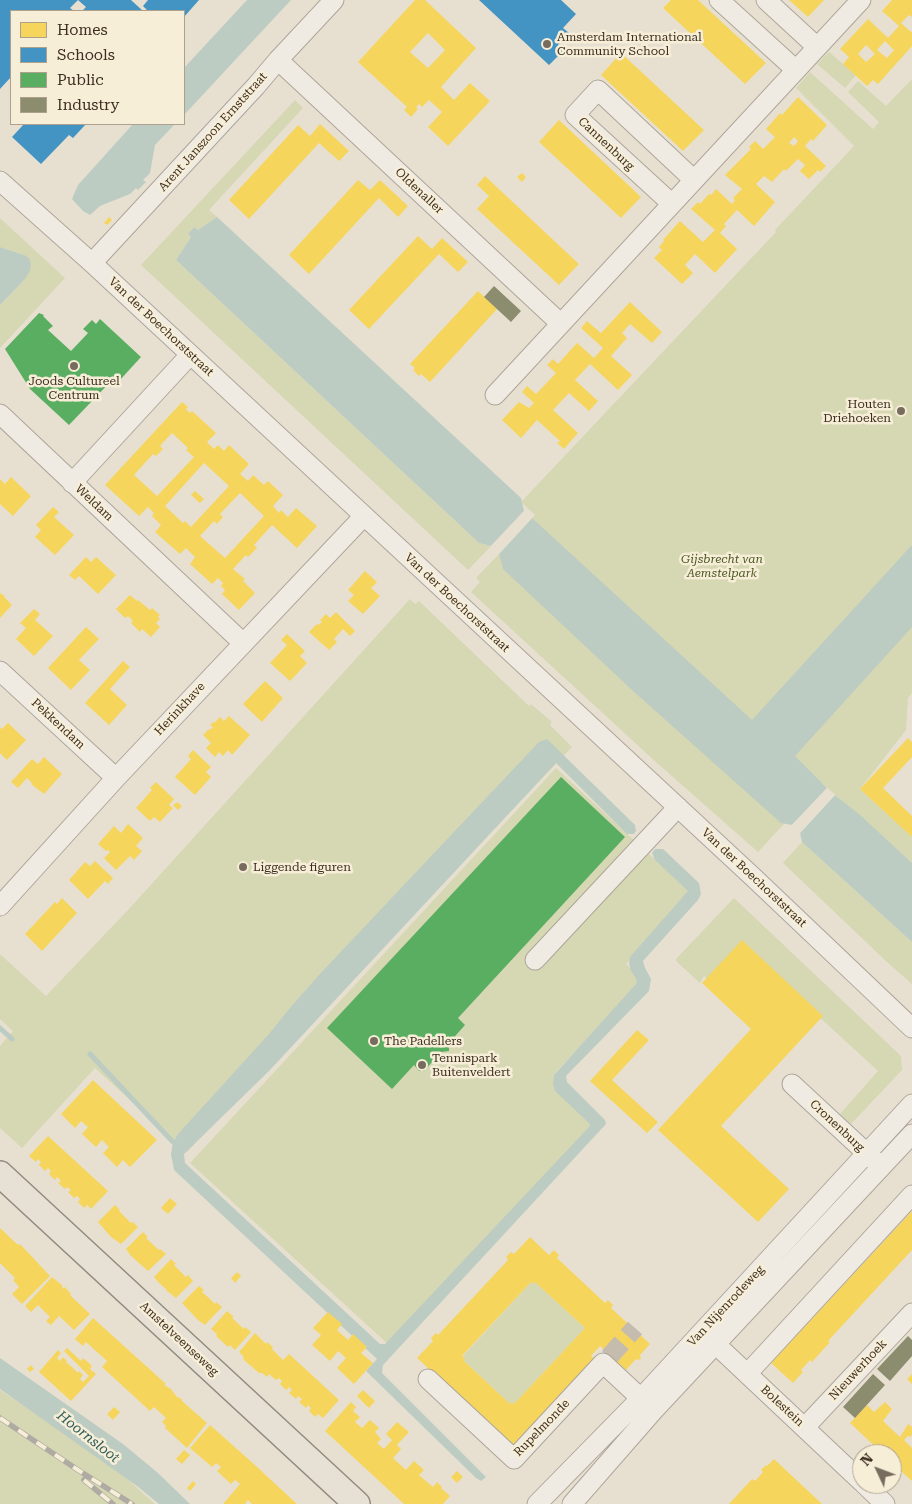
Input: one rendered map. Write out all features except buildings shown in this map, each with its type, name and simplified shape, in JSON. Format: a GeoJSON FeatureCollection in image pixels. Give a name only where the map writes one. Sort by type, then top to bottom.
{"type":"FeatureCollection","features":[{"type":"Feature","properties":{"kind":"main road","name":"Amstelveenseweg"},"geometry":{"type":"LineString","coordinates":[[0,1174],[357,1504]]}},
{"type":"Feature","properties":{"kind":"main road","name":"Amstelveenseweg"},"geometry":{"type":"LineString","coordinates":[[0,1190],[334,1504]]}},
{"type":"Feature","properties":{"kind":"street","name":"Arent Janszoon Ernststraat"},"geometry":{"type":"LineString","coordinates":[[92,263],[334,0]]}},
{"type":"Feature","properties":{"kind":"street"},"geometry":{"type":"LineString","coordinates":[[719,0],[796,70]]}},
{"type":"Feature","properties":{"kind":"street"},"geometry":{"type":"LineString","coordinates":[[766,0],[817,47]]}},
{"type":"Feature","properties":{"kind":"street"},"geometry":{"type":"LineString","coordinates":[[495,394],[861,0]]}},
{"type":"Feature","properties":{"kind":"street","name":"Oldenaller"},"geometry":{"type":"LineString","coordinates":[[278,60],[560,324]]}},
{"type":"Feature","properties":{"kind":"street","name":"Cannenburg"},"geometry":{"type":"LineString","coordinates":[[672,204],[575,115],[598,90],[694,180]]}},
{"type":"Feature","properties":{"kind":"street","name":"Van der Boechorststraat"},"geometry":{"type":"LineString","coordinates":[[0,181],[92,263],[678,807],[912,1028]]}},
{"type":"Feature","properties":{"kind":"street","name":"Weldam"},"geometry":{"type":"LineString","coordinates":[[190,355],[72,483],[243,643]]}},
{"type":"Feature","properties":{"kind":"street"},"geometry":{"type":"LineString","coordinates":[[0,414],[72,483]]}},
{"type":"Feature","properties":{"kind":"street","name":"Herinkhave"},"geometry":{"type":"LineString","coordinates":[[0,906],[116,778],[364,516]]}},
{"type":"Feature","properties":{"kind":"street","name":"Pekkendam"},"geometry":{"type":"LineString","coordinates":[[0,671],[116,778]]}},
{"type":"Feature","properties":{"kind":"street"},"geometry":{"type":"LineString","coordinates":[[535,960],[678,807]]}},
{"type":"Feature","properties":{"kind":"street","name":"Cronenburg"},"geometry":{"type":"LineString","coordinates":[[792,1084],[882,1166]]}},
{"type":"Feature","properties":{"kind":"street","name":"Van Nijenrodeweg"},"geometry":{"type":"LineString","coordinates":[[572,1504],[702,1332],[912,1104]]}},
{"type":"Feature","properties":{"kind":"street","name":"Van Nijenrodeweg"},"geometry":{"type":"LineString","coordinates":[[537,1504],[716,1345],[912,1134]]}},
{"type":"Feature","properties":{"kind":"street"},"geometry":{"type":"LineString","coordinates":[[747,1374],[912,1195]]}},
{"type":"Feature","properties":{"kind":"street","name":"Nieuwerhoek"},"geometry":{"type":"LineString","coordinates":[[805,1427],[912,1313]]}},
{"type":"Feature","properties":{"kind":"street","name":"Bolestein"},"geometry":{"type":"LineString","coordinates":[[702,1332],[852,1472]]}},
{"type":"Feature","properties":{"kind":"street","name":"Rupelmonde"},"geometry":{"type":"LineString","coordinates":[[428,1379],[514,1460],[606,1360],[648,1404]]}},
{"type":"Feature","properties":{"kind":"street","name":"Bolestein"},"geometry":{"type":"LineString","coordinates":[[875,1494],[885,1504]]}},
{"type":"Feature","properties":{"kind":"green space"},"geometry":{"type":"Polygon","coordinates":[[[829,52],[856,75],[845,88],[817,64],[829,52]]]}},
{"type":"Feature","properties":{"kind":"green space","name":"Gijsbrecht van Aemstelpark"},"geometry":{"type":"Polygon","coordinates":[[[810,72],[873,129],[879,122],[848,92],[858,81],[886,106],[912,79],[912,693],[908,698],[906,730],[860,789],[912,837],[912,863],[822,783],[758,852],[657,763],[471,592],[480,582],[476,578],[499,554],[501,560],[536,522],[532,518],[535,515],[521,502],[776,232],[775,230],[854,146],[796,88],[810,72]]]}},
{"type":"Feature","properties":{"kind":"green space"},"geometry":{"type":"Polygon","coordinates":[[[295,100],[303,108],[209,210],[217,217],[198,230],[194,227],[188,234],[191,237],[176,260],[479,543],[491,546],[468,570],[141,265],[295,100]]]}},
{"type":"Feature","properties":{"kind":"green space"},"geometry":{"type":"Polygon","coordinates":[[[0,218],[65,278],[0,348],[0,305],[25,279],[24,255],[0,247],[0,218]]]}},
{"type":"Feature","properties":{"kind":"green space"},"geometry":{"type":"Polygon","coordinates":[[[410,599],[415,604],[419,601],[529,706],[531,704],[552,722],[550,725],[572,747],[187,1152],[95,1068],[22,1148],[0,1128],[0,1046],[13,1031],[0,1019],[0,954],[46,996],[128,910],[410,599]]]}},
{"type":"Feature","properties":{"kind":"green space","name":"Tennispark Buitenveldert"},"geometry":{"type":"Polygon","coordinates":[[[556,768],[688,890],[688,896],[626,964],[643,979],[555,1073],[600,1116],[389,1345],[190,1163],[556,768]]]}},
{"type":"Feature","properties":{"kind":"green space"},"geometry":{"type":"Polygon","coordinates":[[[802,842],[912,942],[912,984],[783,863],[802,842]]]}},
{"type":"Feature","properties":{"kind":"green space"},"geometry":{"type":"Polygon","coordinates":[[[734,898],[901,1056],[902,1070],[851,1124],[840,1114],[878,1071],[743,947],[711,982],[704,976],[700,983],[677,962],[676,959],[734,898]]]}},
{"type":"Feature","properties":{"kind":"green space"},"geometry":{"type":"Polygon","coordinates":[[[531,1282],[535,1282],[585,1328],[514,1404],[512,1402],[510,1404],[463,1360],[463,1356],[531,1282]]]}},
{"type":"Feature","properties":{"kind":"green space"},"geometry":{"type":"Polygon","coordinates":[[[0,1390],[105,1459],[155,1504],[0,1504],[0,1390]]]}},
{"type":"Feature","properties":{"kind":"water"},"geometry":{"type":"Polygon","coordinates":[[[247,0],[291,0],[185,114],[185,67],[247,0]]]}},
{"type":"Feature","properties":{"kind":"water"},"geometry":{"type":"Polygon","coordinates":[[[132,125],[174,125],[155,145],[150,173],[143,180],[146,182],[138,190],[136,188],[130,194],[100,206],[90,215],[83,211],[72,199],[78,185],[132,125]]]}},
{"type":"Feature","properties":{"kind":"water"},"geometry":{"type":"Polygon","coordinates":[[[217,217],[521,498],[524,511],[491,546],[479,543],[176,260],[191,237],[188,234],[194,227],[198,230],[217,217]]]}},
{"type":"Feature","properties":{"kind":"water"},"geometry":{"type":"Polygon","coordinates":[[[0,247],[24,255],[29,258],[31,264],[30,271],[25,279],[0,305],[0,247]]]}},
{"type":"Feature","properties":{"kind":"water"},"geometry":{"type":"Polygon","coordinates":[[[532,518],[752,720],[912,545],[912,627],[795,756],[827,788],[792,825],[781,823],[632,690],[503,569],[499,554],[532,518]]]}},
{"type":"Feature","properties":{"kind":"water"},"geometry":{"type":"Polygon","coordinates":[[[547,739],[635,825],[636,831],[634,834],[627,834],[556,763],[269,1071],[184,1154],[185,1163],[380,1344],[385,1344],[589,1127],[590,1124],[555,1091],[553,1084],[554,1075],[636,984],[637,980],[631,971],[629,963],[630,957],[688,891],[655,860],[652,853],[655,849],[663,849],[699,883],[701,894],[698,900],[643,961],[651,979],[649,991],[566,1076],[567,1082],[605,1120],[606,1124],[383,1365],[382,1373],[486,1477],[481,1481],[366,1371],[377,1359],[174,1170],[171,1154],[173,1142],[179,1133],[269,1034],[319,975],[539,742],[547,739]]]}},
{"type":"Feature","properties":{"kind":"water"},"geometry":{"type":"Polygon","coordinates":[[[835,795],[860,815],[912,863],[912,942],[802,842],[800,833],[835,795]]]}},
{"type":"Feature","properties":{"kind":"water","name":"Hoornsloot"},"geometry":{"type":"Polygon","coordinates":[[[0,1358],[123,1444],[158,1473],[190,1504],[159,1504],[137,1486],[0,1389],[0,1358]]]}},
{"type":"Feature","properties":{"kind":"pier"},"geometry":{"type":"Polygon","coordinates":[[[524,511],[526,513],[492,548],[491,546],[524,511]]]}},
{"type":"Feature","properties":{"kind":"pier"},"geometry":{"type":"Polygon","coordinates":[[[530,517],[532,518],[499,554],[497,552],[530,517]]]}},
{"type":"Feature","properties":{"kind":"pier"},"geometry":{"type":"Polygon","coordinates":[[[827,788],[829,789],[794,827],[792,825],[827,788]]]}},
{"type":"Feature","properties":{"kind":"pier"},"geometry":{"type":"Polygon","coordinates":[[[833,793],[835,795],[800,833],[798,831],[833,793]]]}},
{"type":"Feature","properties":{"kind":"waterway"},"geometry":{"type":"LineString","coordinates":[[0,1028],[12,1039]]}},
{"type":"Feature","properties":{"kind":"waterway"},"geometry":{"type":"LineString","coordinates":[[90,1054],[173,1142]]}},
{"type":"Feature","properties":{"kind":"tunnel"},"geometry":{"type":"LineString","coordinates":[[609,1357],[635,1328]]}},
{"type":"Feature","properties":{"kind":"railway"},"geometry":{"type":"LineString","coordinates":[[0,1418],[132,1504]]}},
{"type":"Feature","properties":{"kind":"railway"},"geometry":{"type":"LineString","coordinates":[[84,1480],[113,1504]]}},
{"type":"Feature","properties":{"kind":"place","name":"Amsterdam International Community School"},"geometry":{"type":"Point","coordinates":[547,44]}},
{"type":"Feature","properties":{"kind":"place","name":"Joods Cultureel Centrum"},"geometry":{"type":"Point","coordinates":[74,366]}},
{"type":"Feature","properties":{"kind":"place","name":"Houten Driehoeken"},"geometry":{"type":"Point","coordinates":[901,411]}},
{"type":"Feature","properties":{"kind":"place","name":"Liggende figuren"},"geometry":{"type":"Point","coordinates":[243,867]}},
{"type":"Feature","properties":{"kind":"place","name":"The Padellers"},"geometry":{"type":"Point","coordinates":[374,1041]}},
{"type":"Feature","properties":{"kind":"place","name":"Tennispark Buitenveldert"},"geometry":{"type":"Point","coordinates":[422,1065]}}]}
